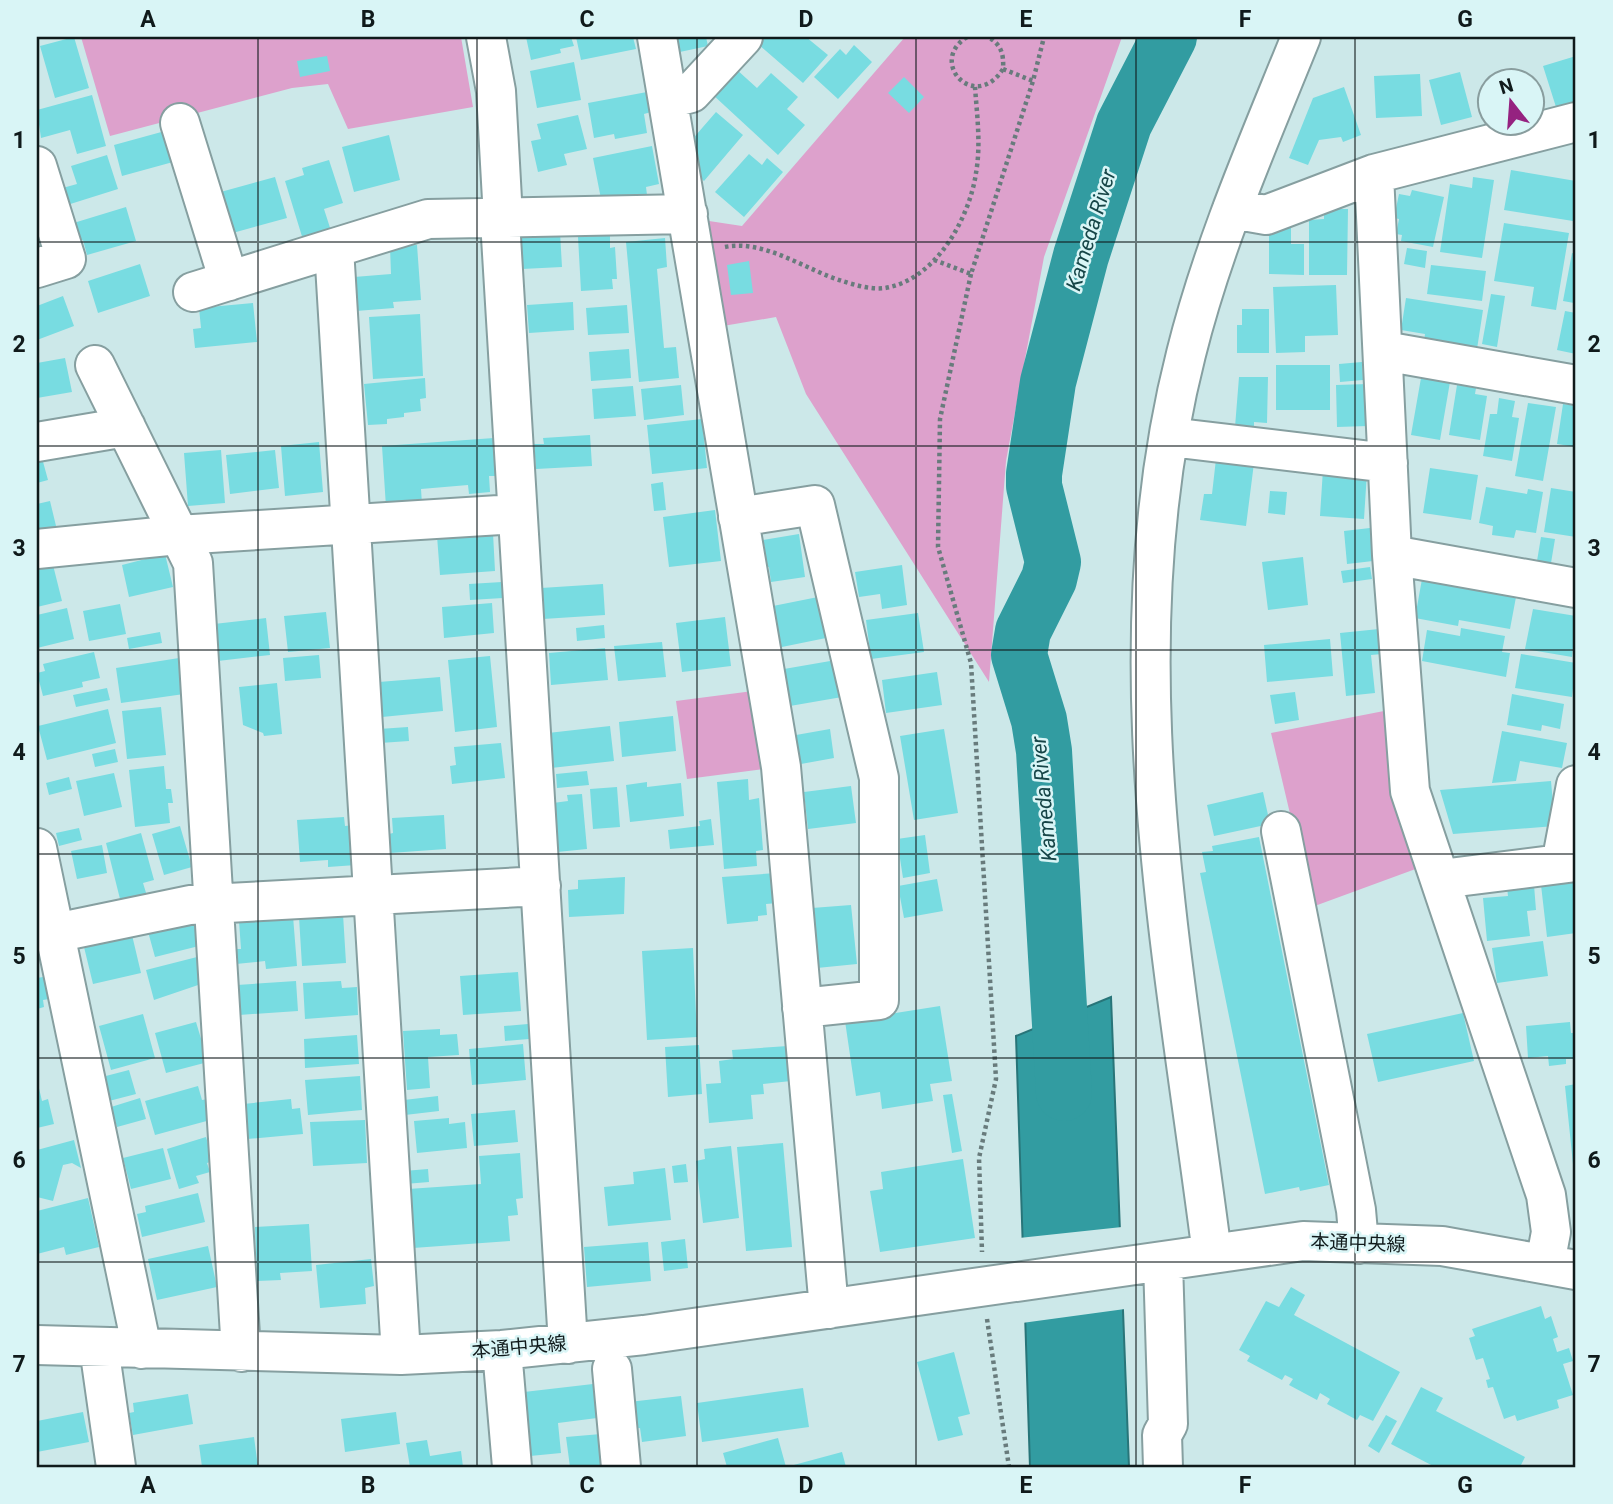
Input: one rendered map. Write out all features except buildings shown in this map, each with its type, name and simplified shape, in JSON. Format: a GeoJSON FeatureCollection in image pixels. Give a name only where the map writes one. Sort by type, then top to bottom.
{"type":"FeatureCollection","features":[{"type":"Feature","properties":{"kind":"street"},"geometry":{"type":"LineString","coordinates":[[486,37],[496,92],[503,218],[500,237],[568,1344]]}},
{"type":"Feature","properties":{"kind":"street"},"geometry":{"type":"LineString","coordinates":[[657,37],[781,768],[829,1308]]}},
{"type":"Feature","properties":{"kind":"street"},"geometry":{"type":"LineString","coordinates":[[668,99],[691,93],[743,37]]}},
{"type":"Feature","properties":{"kind":"street"},"geometry":{"type":"LineString","coordinates":[[1212,1254],[1184,1052],[1155,803],[1150,724],[1150,607],[1157,521],[1185,356],[1232,209],[1301,37]]}},
{"type":"Feature","properties":{"kind":"street"},"geometry":{"type":"LineString","coordinates":[[1232,209],[1266,215],[1374,174],[1576,122]]}},
{"type":"Feature","properties":{"kind":"street"},"geometry":{"type":"LineString","coordinates":[[180,123],[229,281]]}},
{"type":"Feature","properties":{"kind":"street"},"geometry":{"type":"LineString","coordinates":[[37,166],[66,259],[37,268]]}},
{"type":"Feature","properties":{"kind":"street"},"geometry":{"type":"LineString","coordinates":[[1374,174],[1392,555],[1410,791],[1546,1195],[1551,1232],[1560,1267]]}},
{"type":"Feature","properties":{"kind":"street"},"geometry":{"type":"LineString","coordinates":[[193,292],[428,219],[688,214]]}},
{"type":"Feature","properties":{"kind":"street"},"geometry":{"type":"LineString","coordinates":[[334,248],[401,1355]]}},
{"type":"Feature","properties":{"kind":"street"},"geometry":{"type":"LineString","coordinates":[[1384,351],[1576,385]]}},
{"type":"Feature","properties":{"kind":"street"},"geometry":{"type":"LineString","coordinates":[[96,365],[193,563],[241,1352]]}},
{"type":"Feature","properties":{"kind":"street"},"geometry":{"type":"LineString","coordinates":[[37,442],[125,427]]}},
{"type":"Feature","properties":{"kind":"street"},"geometry":{"type":"LineString","coordinates":[[1170,437],[1388,463]]}},
{"type":"Feature","properties":{"kind":"street"},"geometry":{"type":"LineString","coordinates":[[738,517],[815,505],[879,778],[879,1000],[802,1008]]}},
{"type":"Feature","properties":{"kind":"street"},"geometry":{"type":"LineString","coordinates":[[37,550],[178,536],[516,514]]}},
{"type":"Feature","properties":{"kind":"street"},"geometry":{"type":"LineString","coordinates":[[1392,555],[1576,588]]}},
{"type":"Feature","properties":{"kind":"street"},"geometry":{"type":"LineString","coordinates":[[1441,879],[1569,863],[1576,785]]}},
{"type":"Feature","properties":{"kind":"street"},"geometry":{"type":"LineString","coordinates":[[1281,831],[1356,1210],[1359,1244]]}},
{"type":"Feature","properties":{"kind":"street"},"geometry":{"type":"LineString","coordinates":[[37,848],[142,1349]]}},
{"type":"Feature","properties":{"kind":"street"},"geometry":{"type":"LineString","coordinates":[[55,933],[190,905],[541,886]]}},
{"type":"Feature","properties":{"kind":"street","name":"本通中央線"},"geometry":{"type":"LineString","coordinates":[[37,1345],[401,1355],[502,1350],[568,1344],[1303,1241],[1442,1246],[1560,1267]]}},
{"type":"Feature","properties":{"kind":"street"},"geometry":{"type":"LineString","coordinates":[[1152,1264],[1168,1424],[1162,1435],[1163,1467]]}},
{"type":"Feature","properties":{"kind":"street"},"geometry":{"type":"LineString","coordinates":[[99,1348],[116,1467]]}},
{"type":"Feature","properties":{"kind":"street"},"geometry":{"type":"LineString","coordinates":[[502,1350],[512,1467]]}},
{"type":"Feature","properties":{"kind":"street"},"geometry":{"type":"LineString","coordinates":[[612,1369],[621,1467]]}},
{"type":"Feature","properties":{"kind":"path"},"geometry":{"type":"LineString","coordinates":[[967,37],[958,42],[952,53],[951,64],[964,83],[975,87],[987,85],[1003,69],[1004,57],[999,46],[988,37]]}},
{"type":"Feature","properties":{"kind":"path"},"geometry":{"type":"LineString","coordinates":[[1009,1467],[989,1285],[979,1158],[996,1079],[972,677],[971,663],[938,547],[940,419],[971,274],[1033,81],[1044,37]]}},
{"type":"Feature","properties":{"kind":"path"},"geometry":{"type":"LineString","coordinates":[[1003,69],[1033,81]]}},
{"type":"Feature","properties":{"kind":"path"},"geometry":{"type":"LineString","coordinates":[[694,256],[729,246],[757,247],[843,282],[872,289],[903,283],[917,276],[934,260],[952,235],[972,192],[978,146],[975,87]]}},
{"type":"Feature","properties":{"kind":"path"},"geometry":{"type":"LineString","coordinates":[[934,260],[971,274]]}},
{"type":"Feature","properties":{"kind":"shaded area"},"geometry":{"type":"Polygon","coordinates":[[[81,37],[461,37],[473,107],[348,129],[328,84],[292,88],[110,136],[81,37]]]}},
{"type":"Feature","properties":{"kind":"shaded area"},"geometry":{"type":"Polygon","coordinates":[[[905,37],[1122,37],[1044,257],[1006,461],[989,682],[806,394],[776,317],[723,326],[709,221],[742,226],[905,37]]]}},
{"type":"Feature","properties":{"kind":"shaded area"},"geometry":{"type":"Polygon","coordinates":[[[753,691],[764,769],[687,779],[676,701],[753,691]]]}},
{"type":"Feature","properties":{"kind":"shaded area"},"geometry":{"type":"Polygon","coordinates":[[[1384,711],[1391,777],[1421,867],[1312,907],[1271,733],[1384,711]]]}},
{"type":"Feature","properties":{"kind":"water"},"geometry":{"type":"Polygon","coordinates":[[[1111,997],[1129,1467],[1030,1467],[1016,1036],[1111,997]]]}},
{"type":"Feature","properties":{"kind":"pier"},"geometry":{"type":"Polygon","coordinates":[[[1122,1227],[1125,1309],[1022,1323],[1019,1238],[1122,1227]]]}},
{"type":"Feature","properties":{"kind":"waterway","name":"Kameda River"},"geometry":{"type":"LineString","coordinates":[[1064,1093],[1044,751],[1039,720],[1019,655],[1023,631],[1049,579],[1053,562],[1034,486],[1034,474],[1048,382],[1081,256],[1124,124],[1169,37]]}}]}
